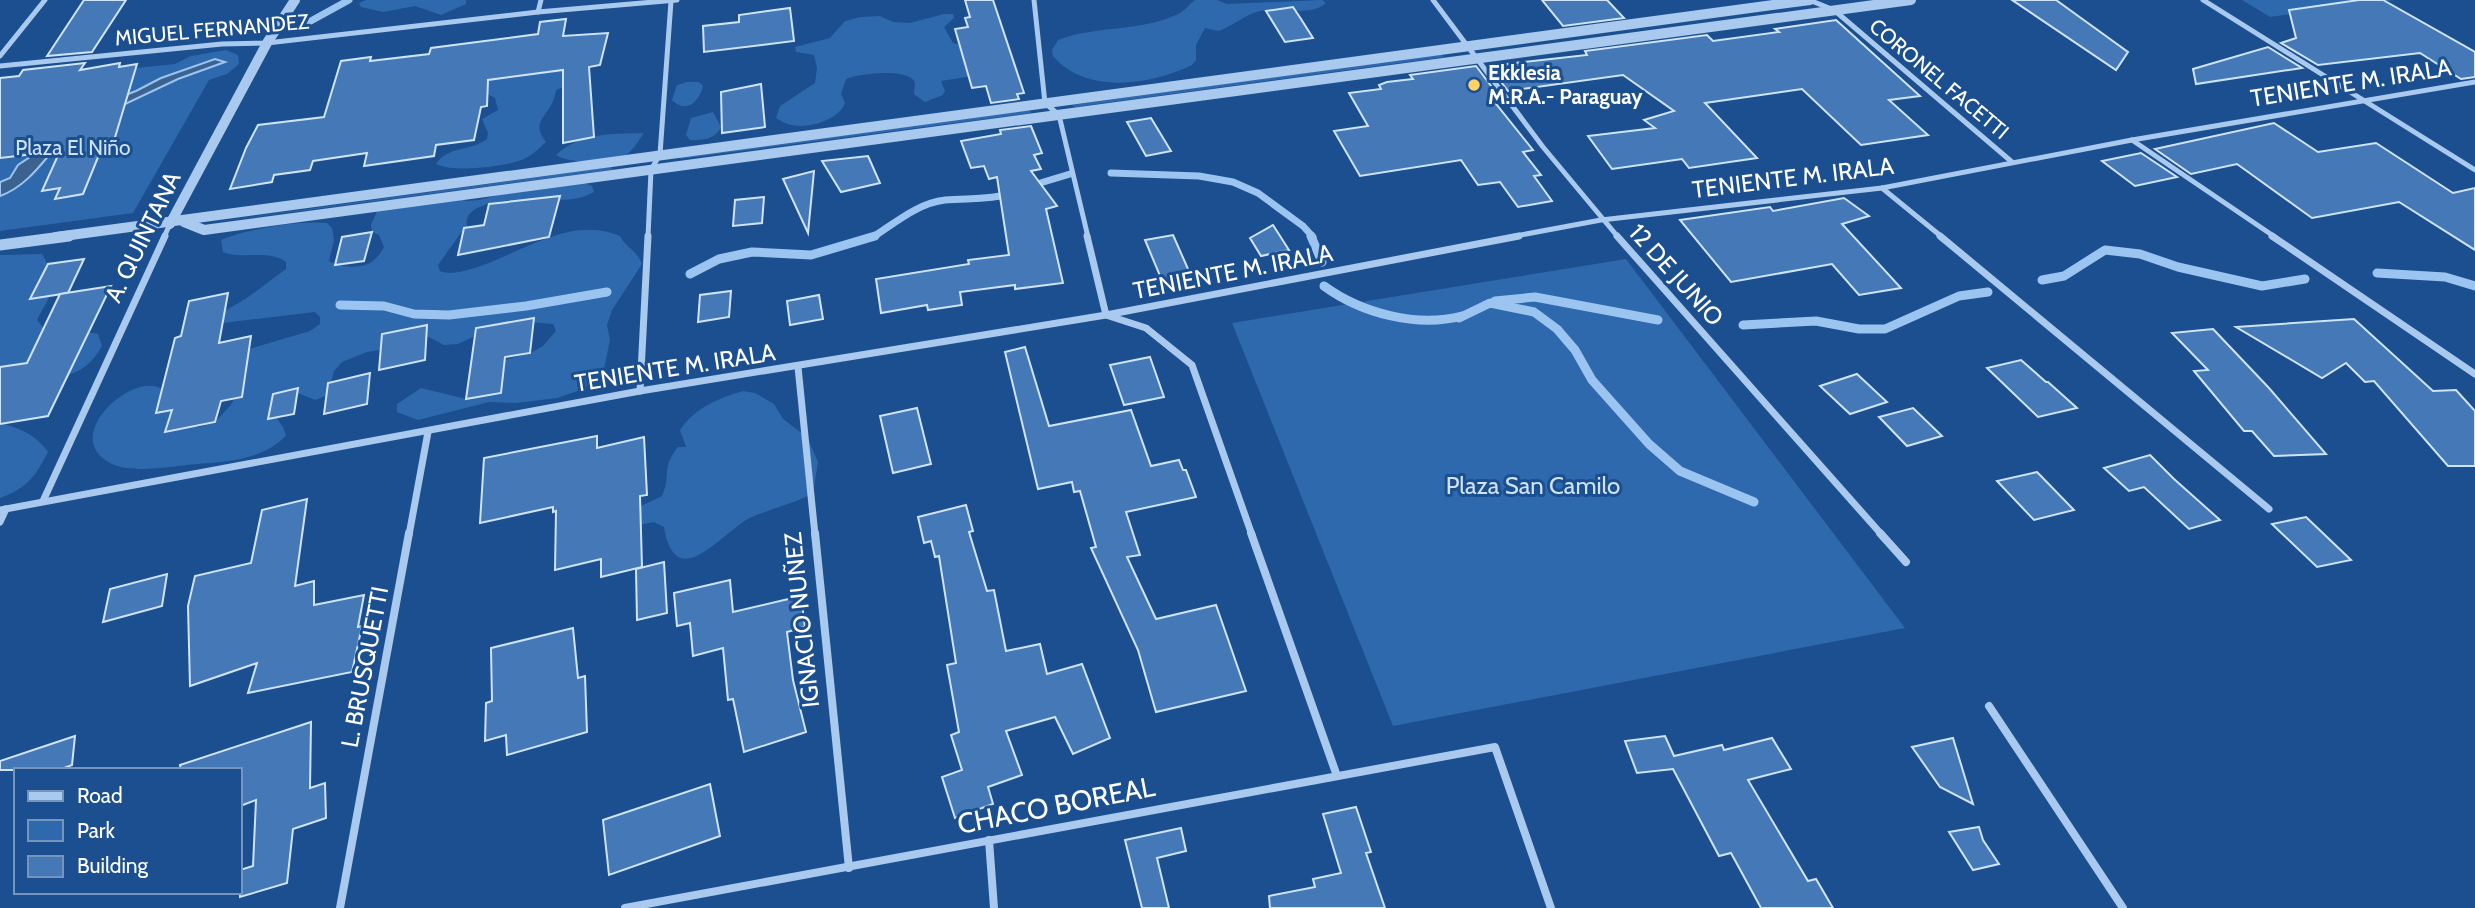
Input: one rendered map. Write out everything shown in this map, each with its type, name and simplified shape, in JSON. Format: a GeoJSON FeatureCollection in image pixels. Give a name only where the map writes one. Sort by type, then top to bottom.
{"type":"FeatureCollection","features":[{"type":"Feature","properties":{"kind":"street"},"geometry":{"type":"LineString","coordinates":[[0,56],[45,0]]}},
{"type":"Feature","properties":{"kind":"street","name":"A. QUINTANA"},"geometry":{"type":"LineString","coordinates":[[43,501],[170,223],[267,43],[295,0]]}},
{"type":"Feature","properties":{"kind":"street"},"geometry":{"type":"LineString","coordinates":[[538,12],[541,0]]}},
{"type":"Feature","properties":{"kind":"street","name":"MIGUEL FERNANDEZ"},"geometry":{"type":"LineString","coordinates":[[0,66],[222,44],[267,43],[538,12],[677,0]]}},
{"type":"Feature","properties":{"kind":"street"},"geometry":{"type":"LineString","coordinates":[[1034,0],[1045,103],[1059,115],[1106,315],[1146,328],[1192,365],[1337,776]]}},
{"type":"Feature","properties":{"kind":"street","name":"12 DE JUNIO"},"geometry":{"type":"LineString","coordinates":[[1433,0],[1465,46],[1601,220],[1906,562]]}},
{"type":"Feature","properties":{"kind":"street"},"geometry":{"type":"LineString","coordinates":[[0,245],[1810,0]]}},
{"type":"Feature","properties":{"kind":"street","name":"CORONEL FACETTI"},"geometry":{"type":"LineString","coordinates":[[1810,0],[1834,10],[2012,162]]}},
{"type":"Feature","properties":{"kind":"street"},"geometry":{"type":"LineString","coordinates":[[184,222],[204,230],[1910,0]]}},
{"type":"Feature","properties":{"kind":"street"},"geometry":{"type":"LineString","coordinates":[[2203,0],[2475,170]]}},
{"type":"Feature","properties":{"kind":"street"},"geometry":{"type":"LineString","coordinates":[[640,391],[651,170],[660,154],[671,1]]}},
{"type":"Feature","properties":{"kind":"street","name":"TENIENTE M. IRALA"},"geometry":{"type":"LineString","coordinates":[[3,509],[640,391],[1106,315],[1601,220],[1882,188],[2132,140],[2475,82]]}},
{"type":"Feature","properties":{"kind":"street"},"geometry":{"type":"LineString","coordinates":[[2132,140],[2475,374]]}},
{"type":"Feature","properties":{"kind":"street"},"geometry":{"type":"LineString","coordinates":[[1882,188],[2269,509]]}},
{"type":"Feature","properties":{"kind":"street","name":"IGNACIO NUÑEZ"},"geometry":{"type":"LineString","coordinates":[[798,367],[849,868]]}},
{"type":"Feature","properties":{"kind":"street","name":"L. BRUSQUETTI"},"geometry":{"type":"LineString","coordinates":[[340,908],[428,432]]}},
{"type":"Feature","properties":{"kind":"street"},"geometry":{"type":"LineString","coordinates":[[0,522],[3,509]]}},
{"type":"Feature","properties":{"kind":"street"},"geometry":{"type":"LineString","coordinates":[[1989,706],[2123,908]]}},
{"type":"Feature","properties":{"kind":"street","name":"CHACO BOREAL"},"geometry":{"type":"LineString","coordinates":[[625,908],[1495,747],[1551,908]]}},
{"type":"Feature","properties":{"kind":"street"},"geometry":{"type":"LineString","coordinates":[[989,840],[994,908]]}},
{"type":"Feature","properties":{"kind":"green space"},"geometry":{"type":"Polygon","coordinates":[[[366,0],[466,0],[466,4],[441,15],[415,6],[383,12],[361,7],[359,3],[366,0]]]}},
{"type":"Feature","properties":{"kind":"green space"},"geometry":{"type":"Polygon","coordinates":[[[1195,0],[1217,0],[1227,4],[1322,0],[1326,3],[1304,11],[1260,11],[1219,31],[1205,28],[1196,45],[1196,60],[1192,65],[1158,78],[1120,83],[1101,81],[1083,77],[1053,56],[1052,50],[1058,40],[1088,32],[1164,20],[1180,13],[1195,0]]]}},
{"type":"Feature","properties":{"kind":"green space"},"geometry":{"type":"Polygon","coordinates":[[[2242,0],[2394,0],[2270,17],[2242,0]]]}},
{"type":"Feature","properties":{"kind":"green space"},"geometry":{"type":"Polygon","coordinates":[[[953,14],[954,18],[944,27],[953,43],[961,45],[972,76],[941,81],[945,91],[943,95],[925,102],[914,94],[915,83],[904,75],[861,75],[846,79],[841,94],[845,103],[842,109],[830,118],[799,126],[776,118],[780,106],[815,83],[817,68],[814,55],[796,52],[795,47],[830,38],[845,21],[861,17],[880,16],[893,22],[910,23],[953,14]]]}},
{"type":"Feature","properties":{"kind":"green space","name":"Plaza El Niño"},"geometry":{"type":"Polygon","coordinates":[[[226,50],[238,55],[239,64],[227,74],[209,80],[133,213],[0,231],[0,82],[175,64],[191,56],[226,50]]]}},
{"type":"Feature","properties":{"kind":"green space"},"geometry":{"type":"Polygon","coordinates":[[[1441,54],[1444,57],[1075,107],[1072,105],[1441,54]]]}},
{"type":"Feature","properties":{"kind":"green space"},"geometry":{"type":"Polygon","coordinates":[[[581,62],[590,74],[556,90],[551,106],[540,122],[541,134],[546,142],[530,156],[516,162],[480,168],[444,167],[436,164],[453,151],[487,139],[488,133],[482,119],[498,110],[495,98],[484,92],[417,82],[581,62]]]}},
{"type":"Feature","properties":{"kind":"green space"},"geometry":{"type":"Polygon","coordinates":[[[699,82],[703,86],[696,101],[683,106],[672,100],[677,85],[699,82]]]}},
{"type":"Feature","properties":{"kind":"green space"},"geometry":{"type":"Polygon","coordinates":[[[1030,110],[1031,113],[680,159],[681,157],[1030,110]]]}},
{"type":"Feature","properties":{"kind":"green space"},"geometry":{"type":"Polygon","coordinates":[[[713,112],[721,127],[715,135],[690,140],[686,135],[691,118],[713,112]]]}},
{"type":"Feature","properties":{"kind":"green space"},"geometry":{"type":"Polygon","coordinates":[[[644,133],[629,153],[620,158],[581,162],[556,155],[586,138],[644,133]]]}},
{"type":"Feature","properties":{"kind":"green space"},"geometry":{"type":"Polygon","coordinates":[[[610,167],[613,169],[201,224],[610,167]]]}},
{"type":"Feature","properties":{"kind":"green space"},"geometry":{"type":"Polygon","coordinates":[[[577,180],[592,186],[594,192],[573,199],[503,202],[485,205],[472,211],[467,222],[471,237],[463,230],[438,265],[440,271],[444,272],[463,271],[563,233],[601,231],[620,236],[642,264],[612,310],[607,325],[610,340],[603,374],[583,389],[557,398],[516,403],[489,402],[418,420],[397,412],[397,404],[421,388],[466,399],[504,360],[530,353],[543,346],[556,331],[553,324],[518,321],[494,327],[458,344],[444,345],[429,337],[416,338],[392,348],[367,352],[342,362],[334,371],[328,395],[315,400],[289,392],[278,395],[269,407],[286,435],[268,449],[245,458],[142,469],[112,464],[98,453],[93,439],[96,425],[104,411],[132,390],[147,386],[160,388],[175,405],[186,427],[200,427],[215,422],[230,406],[246,380],[249,349],[310,331],[320,324],[320,317],[315,312],[222,323],[224,311],[286,269],[286,262],[271,256],[223,252],[221,240],[273,226],[327,223],[332,228],[334,240],[329,261],[345,266],[364,265],[375,259],[384,247],[379,235],[372,232],[371,225],[377,211],[448,197],[467,201],[479,200],[541,184],[577,180]]]}},
{"type":"Feature","properties":{"kind":"green space"},"geometry":{"type":"Polygon","coordinates":[[[42,254],[51,273],[53,287],[37,320],[46,331],[71,329],[98,334],[102,346],[82,369],[70,374],[44,377],[0,373],[0,255],[42,254]]]}},
{"type":"Feature","properties":{"kind":"green space","name":"Plaza San Camilo"},"geometry":{"type":"Polygon","coordinates":[[[1626,259],[1905,628],[1393,726],[1232,323],[1626,259]]]}},
{"type":"Feature","properties":{"kind":"green space"},"geometry":{"type":"Polygon","coordinates":[[[743,391],[755,393],[774,404],[783,419],[807,437],[818,462],[813,493],[752,517],[702,553],[690,558],[679,557],[670,547],[664,527],[654,522],[638,525],[635,509],[662,496],[669,461],[678,447],[686,447],[680,430],[686,422],[708,405],[743,391]]]}},
{"type":"Feature","properties":{"kind":"green space"},"geometry":{"type":"Polygon","coordinates":[[[0,423],[27,433],[48,452],[29,481],[0,498],[0,423]]]}},
{"type":"Feature","properties":{"kind":"shaded area"},"geometry":{"type":"Polygon","coordinates":[[[215,59],[225,62],[178,79],[72,129],[28,178],[0,196],[0,182],[10,178],[18,165],[33,155],[42,140],[90,109],[161,78],[215,59]]]}},
{"type":"Feature","properties":{"kind":"building"},"geometry":{"type":"Polygon","coordinates":[[[84,0],[126,0],[92,52],[47,56],[84,0]]]}},
{"type":"Feature","properties":{"kind":"building"},"geometry":{"type":"Polygon","coordinates":[[[965,0],[993,0],[1024,93],[1017,94],[1019,99],[991,103],[986,86],[972,88],[955,29],[968,27],[965,18],[970,17],[965,0]]]}},
{"type":"Feature","properties":{"kind":"building"},"geometry":{"type":"Polygon","coordinates":[[[1542,0],[1607,0],[1624,18],[1563,26],[1542,0]]]}},
{"type":"Feature","properties":{"kind":"building"},"geometry":{"type":"Polygon","coordinates":[[[2012,0],[2056,0],[2128,52],[2116,70],[2012,0]]]}},
{"type":"Feature","properties":{"kind":"building"},"geometry":{"type":"Polygon","coordinates":[[[2359,0],[2383,0],[2475,52],[2475,77],[2461,79],[2420,53],[2318,65],[2281,43],[2296,38],[2289,10],[2359,0]]]}},
{"type":"Feature","properties":{"kind":"building"},"geometry":{"type":"Polygon","coordinates":[[[1293,7],[1313,38],[1285,42],[1266,11],[1293,7]]]}},
{"type":"Feature","properties":{"kind":"building"},"geometry":{"type":"Polygon","coordinates":[[[790,8],[794,41],[704,52],[703,26],[739,22],[739,15],[790,8]]]}},
{"type":"Feature","properties":{"kind":"building"},"geometry":{"type":"Polygon","coordinates":[[[566,19],[563,36],[608,33],[600,65],[589,67],[594,137],[563,143],[563,70],[488,80],[487,106],[481,107],[474,140],[436,145],[434,156],[364,166],[367,153],[313,161],[310,170],[274,175],[272,182],[230,189],[258,125],[324,117],[341,61],[371,57],[370,61],[429,54],[431,48],[538,34],[540,22],[566,19]]]}},
{"type":"Feature","properties":{"kind":"building"},"geometry":{"type":"Polygon","coordinates":[[[1836,20],[1920,96],[1889,100],[1928,135],[1861,145],[1802,89],[1705,103],[1757,158],[1689,168],[1682,159],[1612,169],[1588,136],[1655,128],[1644,120],[1674,111],[1623,75],[1508,91],[1489,66],[1587,55],[1585,51],[1707,35],[1713,41],[1779,32],[1775,29],[1836,20]]]}},
{"type":"Feature","properties":{"kind":"building"},"geometry":{"type":"Polygon","coordinates":[[[2268,47],[2302,68],[2196,84],[2193,69],[2268,47]]]}},
{"type":"Feature","properties":{"kind":"building"},"geometry":{"type":"Polygon","coordinates":[[[85,63],[80,70],[120,63],[119,67],[137,64],[113,144],[103,145],[83,194],[55,199],[60,188],[42,191],[60,151],[0,158],[0,78],[19,76],[23,70],[85,63]]]}},
{"type":"Feature","properties":{"kind":"building"},"geometry":{"type":"Polygon","coordinates":[[[1476,66],[1501,99],[1493,100],[1533,150],[1523,152],[1541,175],[1534,176],[1552,201],[1518,207],[1500,182],[1478,185],[1461,160],[1360,176],[1334,131],[1368,126],[1349,93],[1381,89],[1379,85],[1387,82],[1413,79],[1410,75],[1476,66]]]}},
{"type":"Feature","properties":{"kind":"building"},"geometry":{"type":"Polygon","coordinates":[[[761,84],[765,127],[722,133],[721,92],[761,84]]]}},
{"type":"Feature","properties":{"kind":"building"},"geometry":{"type":"Polygon","coordinates":[[[1151,118],[1171,151],[1146,156],[1127,122],[1151,118]]]}},
{"type":"Feature","properties":{"kind":"building"},"geometry":{"type":"Polygon","coordinates":[[[2274,123],[2318,152],[2376,143],[2453,193],[2475,188],[2475,250],[2399,202],[2312,218],[2237,164],[2191,174],[2155,149],[2274,123]]]}},
{"type":"Feature","properties":{"kind":"building"},"geometry":{"type":"Polygon","coordinates":[[[1031,126],[1042,153],[1034,155],[1041,169],[1031,171],[1057,206],[1046,209],[1063,283],[1015,289],[1015,285],[960,292],[962,305],[928,310],[927,305],[881,313],[876,279],[969,264],[968,260],[1009,255],[997,177],[989,179],[984,166],[971,168],[961,141],[1001,134],[1000,130],[1031,126]]]}},
{"type":"Feature","properties":{"kind":"building"},"geometry":{"type":"Polygon","coordinates":[[[2141,153],[2177,177],[2135,186],[2102,161],[2141,153]]]}},
{"type":"Feature","properties":{"kind":"building"},"geometry":{"type":"Polygon","coordinates":[[[868,156],[880,183],[841,192],[822,161],[868,156]]]}},
{"type":"Feature","properties":{"kind":"building"},"geometry":{"type":"Polygon","coordinates":[[[814,171],[808,233],[783,179],[814,171]]]}},
{"type":"Feature","properties":{"kind":"building"},"geometry":{"type":"Polygon","coordinates":[[[560,196],[549,237],[458,255],[464,228],[484,225],[489,204],[560,196]]]}},
{"type":"Feature","properties":{"kind":"building"},"geometry":{"type":"Polygon","coordinates":[[[764,197],[762,223],[733,226],[735,200],[764,197]]]}},
{"type":"Feature","properties":{"kind":"building"},"geometry":{"type":"Polygon","coordinates":[[[1844,198],[1869,216],[1842,224],[1901,288],[1859,295],[1832,264],[1731,282],[1680,220],[1770,207],[1773,211],[1844,198]]]}},
{"type":"Feature","properties":{"kind":"building"},"geometry":{"type":"Polygon","coordinates":[[[1273,225],[1289,250],[1261,256],[1250,238],[1273,225]]]}},
{"type":"Feature","properties":{"kind":"building"},"geometry":{"type":"Polygon","coordinates":[[[372,232],[364,261],[335,265],[342,237],[372,232]]]}},
{"type":"Feature","properties":{"kind":"building"},"geometry":{"type":"Polygon","coordinates":[[[1173,235],[1192,278],[1163,283],[1145,240],[1173,235]]]}},
{"type":"Feature","properties":{"kind":"building"},"geometry":{"type":"Polygon","coordinates":[[[84,259],[68,293],[30,299],[48,264],[84,259]]]}},
{"type":"Feature","properties":{"kind":"building"},"geometry":{"type":"Polygon","coordinates":[[[111,286],[48,416],[0,424],[0,367],[27,363],[60,294],[111,286]]]}},
{"type":"Feature","properties":{"kind":"building"},"geometry":{"type":"Polygon","coordinates":[[[731,291],[729,317],[698,322],[700,295],[731,291]]]}},
{"type":"Feature","properties":{"kind":"building"},"geometry":{"type":"Polygon","coordinates":[[[228,293],[219,343],[251,336],[242,397],[221,401],[215,422],[165,432],[172,410],[156,413],[175,338],[181,336],[189,301],[228,293]]]}},
{"type":"Feature","properties":{"kind":"building"},"geometry":{"type":"Polygon","coordinates":[[[819,295],[823,319],[790,325],[787,301],[819,295]]]}},
{"type":"Feature","properties":{"kind":"building"},"geometry":{"type":"Polygon","coordinates":[[[534,318],[530,353],[505,357],[501,393],[466,399],[476,328],[534,318]]]}},
{"type":"Feature","properties":{"kind":"building"},"geometry":{"type":"Polygon","coordinates":[[[2354,319],[2433,391],[2456,390],[2475,411],[2475,466],[2448,466],[2374,381],[2365,382],[2346,363],[2322,378],[2236,327],[2354,319]]]}},
{"type":"Feature","properties":{"kind":"building"},"geometry":{"type":"Polygon","coordinates":[[[427,325],[425,360],[379,370],[382,334],[427,325]]]}},
{"type":"Feature","properties":{"kind":"building"},"geometry":{"type":"Polygon","coordinates":[[[2213,329],[2326,454],[2274,456],[2252,431],[2244,431],[2194,371],[2208,370],[2172,333],[2213,329]]]}},
{"type":"Feature","properties":{"kind":"building"},"geometry":{"type":"Polygon","coordinates":[[[1025,347],[1049,426],[1131,410],[1151,466],[1179,460],[1183,470],[1186,470],[1196,497],[1126,512],[1140,555],[1127,557],[1156,619],[1216,605],[1246,691],[1156,712],[1138,650],[1091,548],[1096,547],[1080,491],[1074,492],[1072,482],[1038,489],[1005,352],[1025,347]]]}},
{"type":"Feature","properties":{"kind":"building"},"geometry":{"type":"Polygon","coordinates":[[[1150,357],[1164,397],[1124,405],[1110,365],[1150,357]]]}},
{"type":"Feature","properties":{"kind":"building"},"geometry":{"type":"Polygon","coordinates":[[[2021,360],[2077,408],[2038,417],[1987,368],[2021,360]]]}},
{"type":"Feature","properties":{"kind":"building"},"geometry":{"type":"Polygon","coordinates":[[[370,373],[367,404],[324,414],[328,383],[370,373]]]}},
{"type":"Feature","properties":{"kind":"building"},"geometry":{"type":"Polygon","coordinates":[[[1857,374],[1887,402],[1850,414],[1820,386],[1857,374]]]}},
{"type":"Feature","properties":{"kind":"building"},"geometry":{"type":"Polygon","coordinates":[[[298,388],[294,414],[268,419],[273,394],[298,388]]]}},
{"type":"Feature","properties":{"kind":"building"},"geometry":{"type":"Polygon","coordinates":[[[917,408],[931,464],[893,473],[880,416],[917,408]]]}},
{"type":"Feature","properties":{"kind":"building"},"geometry":{"type":"Polygon","coordinates":[[[1913,408],[1942,436],[1907,446],[1879,417],[1913,408]]]}},
{"type":"Feature","properties":{"kind":"building"},"geometry":{"type":"Polygon","coordinates":[[[597,436],[597,448],[644,437],[647,495],[640,496],[642,567],[601,577],[601,559],[555,570],[556,511],[553,512],[553,507],[480,523],[484,458],[597,436]]]}},
{"type":"Feature","properties":{"kind":"building"},"geometry":{"type":"Polygon","coordinates":[[[2150,455],[2220,520],[2189,529],[2144,487],[2129,491],[2104,468],[2150,455]]]}},
{"type":"Feature","properties":{"kind":"building"},"geometry":{"type":"Polygon","coordinates":[[[2037,472],[2074,510],[2034,520],[1997,481],[2037,472]]]}},
{"type":"Feature","properties":{"kind":"building"},"geometry":{"type":"Polygon","coordinates":[[[307,499],[295,586],[314,581],[314,605],[364,595],[358,627],[362,626],[352,672],[248,693],[257,663],[190,686],[188,606],[195,576],[251,563],[262,510],[307,499]]]}},
{"type":"Feature","properties":{"kind":"building"},"geometry":{"type":"Polygon","coordinates":[[[966,505],[973,531],[969,532],[987,591],[994,590],[1006,651],[1040,644],[1047,674],[1082,664],[1110,738],[1073,754],[1055,717],[1006,731],[1022,775],[988,787],[993,804],[955,818],[942,777],[962,770],[951,735],[959,732],[947,665],[956,663],[939,556],[935,557],[931,541],[924,543],[918,517],[966,505]]]}},
{"type":"Feature","properties":{"kind":"building"},"geometry":{"type":"Polygon","coordinates":[[[2306,517],[2351,560],[2317,567],[2272,524],[2306,517]]]}},
{"type":"Feature","properties":{"kind":"building"},"geometry":{"type":"Polygon","coordinates":[[[664,562],[667,613],[637,620],[636,569],[664,562]]]}},
{"type":"Feature","properties":{"kind":"building"},"geometry":{"type":"Polygon","coordinates":[[[167,574],[162,606],[103,622],[110,589],[167,574]]]}},
{"type":"Feature","properties":{"kind":"building"},"geometry":{"type":"Polygon","coordinates":[[[730,580],[733,612],[801,596],[805,627],[787,632],[793,680],[806,732],[744,752],[733,699],[728,700],[723,648],[693,656],[690,623],[677,626],[674,593],[730,580]]]}},
{"type":"Feature","properties":{"kind":"building"},"geometry":{"type":"Polygon","coordinates":[[[573,628],[578,678],[585,676],[587,732],[507,755],[506,735],[485,741],[486,703],[492,701],[491,648],[573,628]]]}},
{"type":"Feature","properties":{"kind":"building"},"geometry":{"type":"Polygon","coordinates":[[[311,722],[310,788],[325,783],[326,818],[293,829],[287,883],[240,897],[242,869],[253,866],[256,800],[242,805],[242,768],[181,768],[180,765],[311,722]]]}},
{"type":"Feature","properties":{"kind":"building"},"geometry":{"type":"Polygon","coordinates":[[[75,736],[72,765],[64,768],[0,770],[0,761],[75,736]]]}},
{"type":"Feature","properties":{"kind":"building"},"geometry":{"type":"Polygon","coordinates":[[[1665,736],[1674,756],[1722,745],[1724,750],[1772,738],[1791,769],[1748,780],[1808,881],[1816,879],[1833,908],[1761,908],[1731,853],[1719,856],[1673,769],[1637,773],[1625,741],[1665,736]]]}},
{"type":"Feature","properties":{"kind":"building"},"geometry":{"type":"Polygon","coordinates":[[[1953,738],[1973,804],[1940,787],[1912,747],[1953,738]]]}},
{"type":"Feature","properties":{"kind":"building"},"geometry":{"type":"Polygon","coordinates":[[[710,784],[720,836],[609,875],[603,820],[710,784]]]}},
{"type":"Feature","properties":{"kind":"building"},"geometry":{"type":"Polygon","coordinates":[[[1356,807],[1371,852],[1366,853],[1385,908],[1270,908],[1269,896],[1315,887],[1313,879],[1341,873],[1323,814],[1356,807]]]}},
{"type":"Feature","properties":{"kind":"building"},"geometry":{"type":"Polygon","coordinates":[[[1979,827],[1983,840],[1999,864],[1973,870],[1949,832],[1979,827]]]}},
{"type":"Feature","properties":{"kind":"building"},"geometry":{"type":"Polygon","coordinates":[[[1181,828],[1186,851],[1157,858],[1169,908],[1142,908],[1125,840],[1181,828]]]}},
{"type":"Feature","properties":{"kind":"waterway"},"geometry":{"type":"LineString","coordinates":[[309,22],[349,0]]}},
{"type":"Feature","properties":{"kind":"waterway"},"geometry":{"type":"LineString","coordinates":[[1111,173],[1199,176],[1233,182],[1258,193],[1303,226],[1313,237]]}},
{"type":"Feature","properties":{"kind":"waterway"},"geometry":{"type":"LineString","coordinates":[[1027,187],[1070,174]]}},
{"type":"Feature","properties":{"kind":"waterway"},"geometry":{"type":"LineString","coordinates":[[874,236],[925,205],[945,200],[1010,194]]}},
{"type":"Feature","properties":{"kind":"waterway"},"geometry":{"type":"LineString","coordinates":[[690,274],[719,259],[752,252],[811,255],[874,236]]}},
{"type":"Feature","properties":{"kind":"waterway"},"geometry":{"type":"LineString","coordinates":[[1311,236],[1322,262]]}},
{"type":"Feature","properties":{"kind":"waterway"},"geometry":{"type":"LineString","coordinates":[[2042,280],[2064,276],[2105,250],[2140,254],[2178,267],[2262,286],[2305,279]]}},
{"type":"Feature","properties":{"kind":"waterway"},"geometry":{"type":"LineString","coordinates":[[2377,273],[2445,277],[2475,286]]}},
{"type":"Feature","properties":{"kind":"waterway"},"geometry":{"type":"LineString","coordinates":[[1324,286],[1355,304],[1390,316],[1427,320],[1462,316]]}},
{"type":"Feature","properties":{"kind":"waterway"},"geometry":{"type":"LineString","coordinates":[[340,305],[384,306],[414,314],[449,315],[526,306],[607,292]]}},
{"type":"Feature","properties":{"kind":"waterway"},"geometry":{"type":"LineString","coordinates":[[1743,325],[1816,321],[1859,329],[1885,329],[1959,296],[1988,292]]}},
{"type":"Feature","properties":{"kind":"waterway"},"geometry":{"type":"LineString","coordinates":[[1495,301],[1535,297],[1658,320]]}},
{"type":"Feature","properties":{"kind":"waterway"},"geometry":{"type":"LineString","coordinates":[[1459,318],[1490,303],[1534,312],[1557,329],[1575,350],[1592,380],[1649,444],[1680,471],[1754,502]]}},
{"type":"Feature","properties":{"kind":"place","name":"Ekklesia M.R.A.- Paraguay"},"geometry":{"type":"Point","coordinates":[1474,85]}}]}
